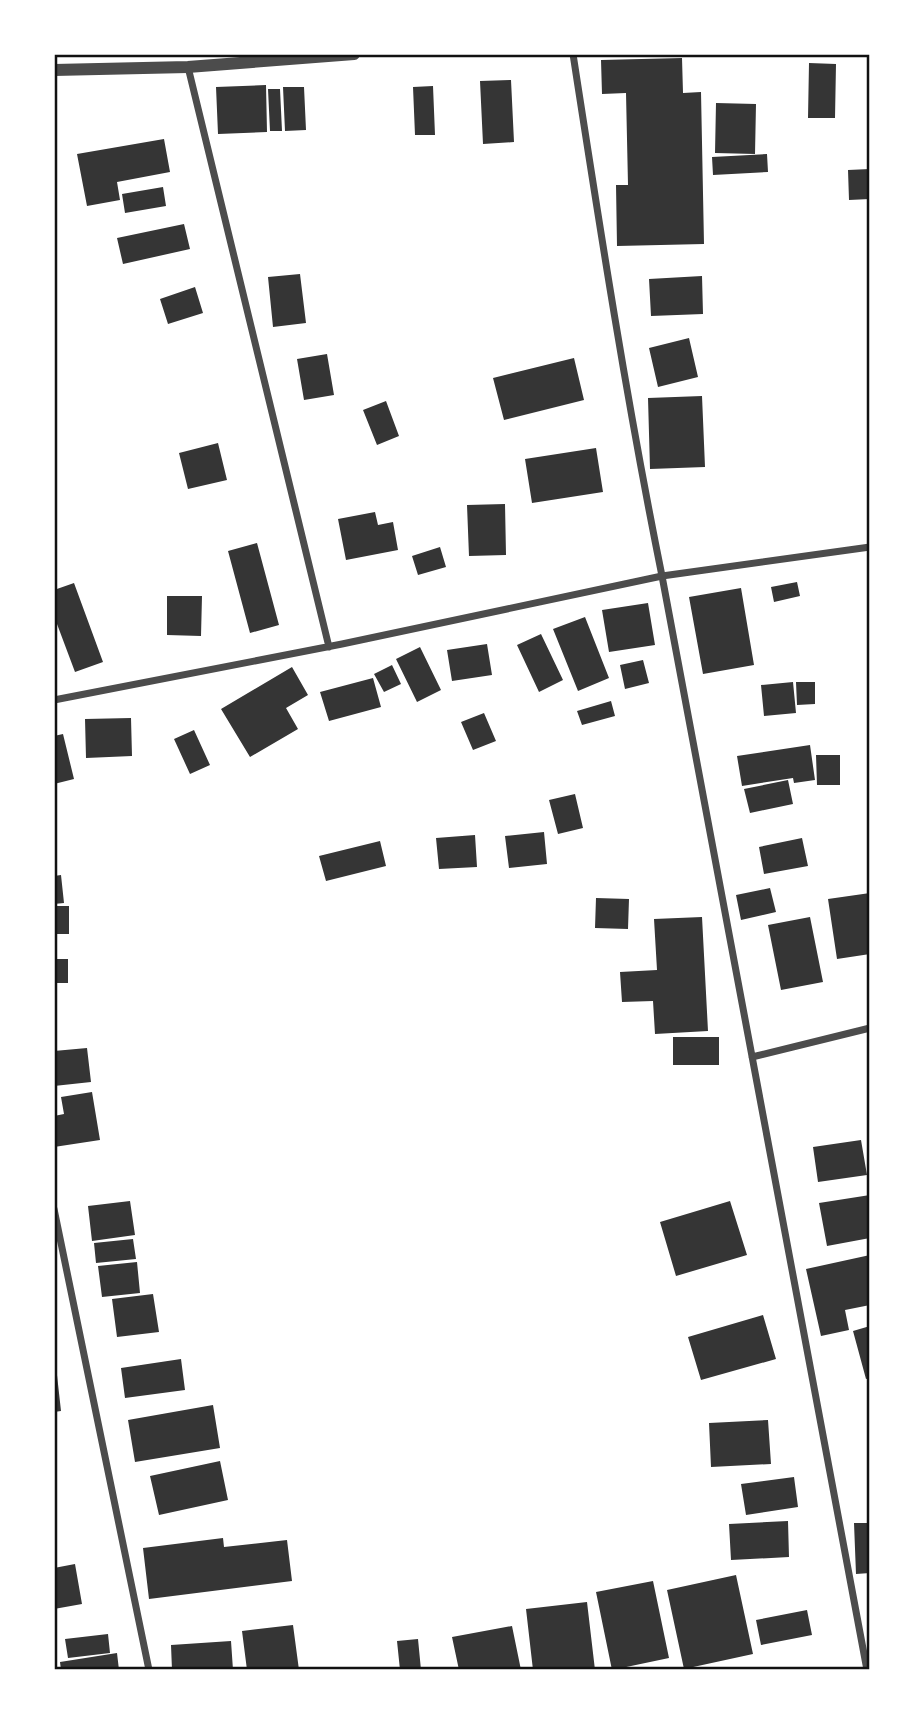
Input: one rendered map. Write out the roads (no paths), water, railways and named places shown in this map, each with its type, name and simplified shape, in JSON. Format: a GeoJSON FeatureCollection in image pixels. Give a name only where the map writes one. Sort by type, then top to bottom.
{"type":"FeatureCollection","features":[{"type":"Feature","properties":{"kind":"street"},"geometry":{"type":"LineString","coordinates":[[54,70],[188,67],[259,58],[354,54]]}},
{"type":"Feature","properties":{"kind":"street"},"geometry":{"type":"LineString","coordinates":[[573,54],[636,445],[867,1670]]}},
{"type":"Feature","properties":{"kind":"street"},"geometry":{"type":"LineString","coordinates":[[188,67],[329,647]]}},
{"type":"Feature","properties":{"kind":"street"},"geometry":{"type":"LineString","coordinates":[[54,700],[329,647],[662,576],[870,547]]}},
{"type":"Feature","properties":{"kind":"street"},"geometry":{"type":"LineString","coordinates":[[752,1057],[870,1028]]}},
{"type":"Feature","properties":{"kind":"street"},"geometry":{"type":"LineString","coordinates":[[54,1209],[149,1670]]}}]}
